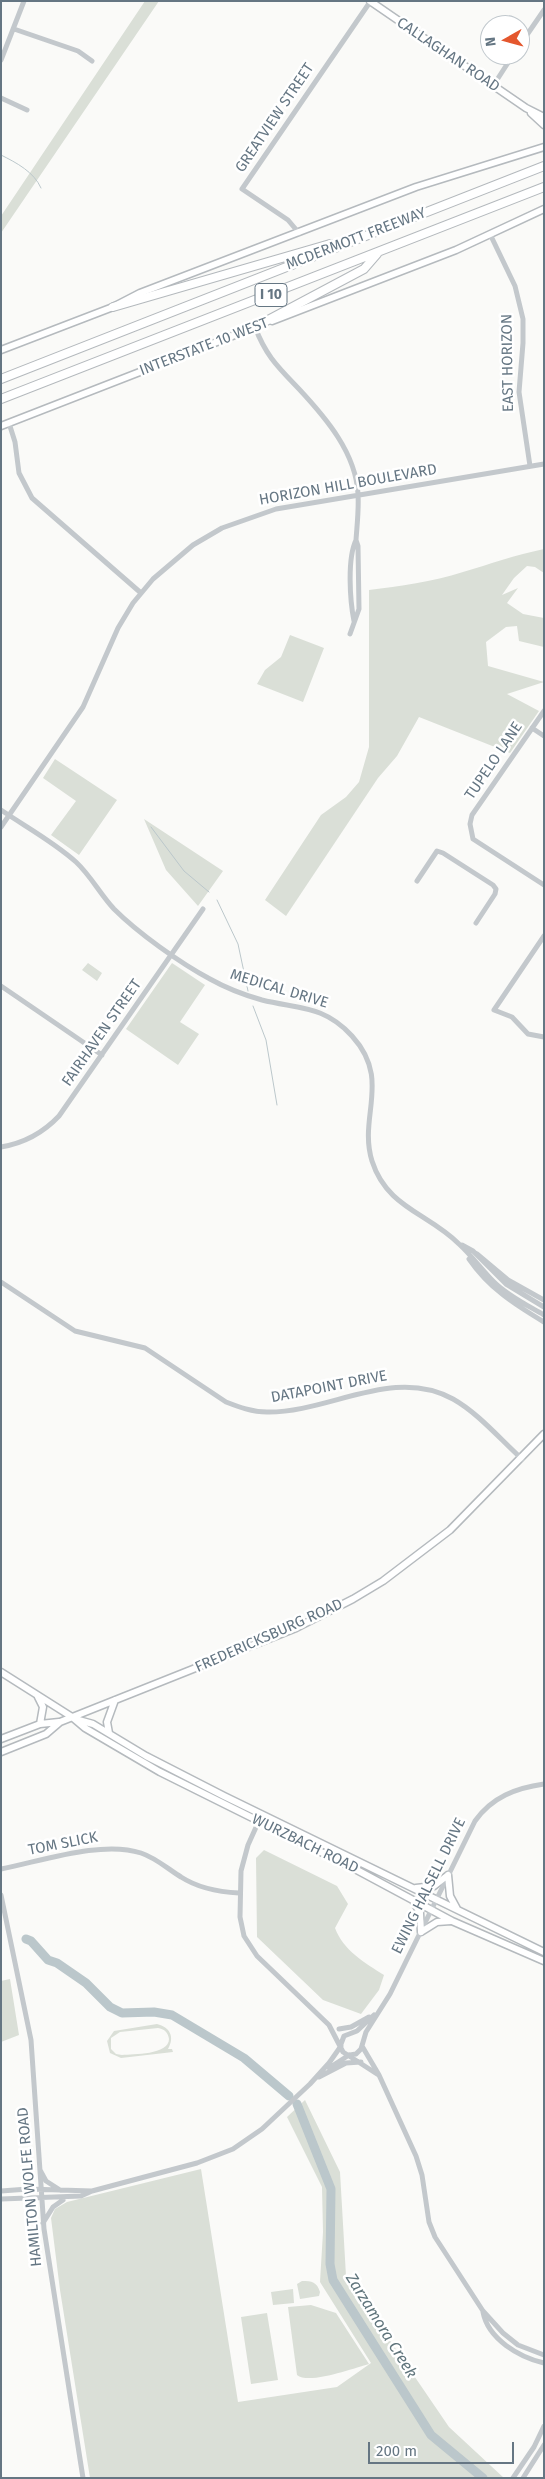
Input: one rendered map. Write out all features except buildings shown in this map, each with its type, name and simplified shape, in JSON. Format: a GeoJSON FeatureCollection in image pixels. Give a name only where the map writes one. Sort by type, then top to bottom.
{"type":"FeatureCollection","features":[{"type":"Feature","properties":{"kind":"highway","name":"MCDERMOTT FREEWAY"},"geometry":{"type":"LineString","coordinates":[[1,379],[544,166]]}},
{"type":"Feature","properties":{"kind":"highway","name":"MCDERMOTT FREEWAY"},"geometry":{"type":"LineString","coordinates":[[1,400],[544,187]]}},
{"type":"Feature","properties":{"kind":"highway"},"geometry":{"type":"LineString","coordinates":[[113,307],[380,229]]}},
{"type":"Feature","properties":{"kind":"highway"},"geometry":{"type":"LineString","coordinates":[[255,327],[364,269],[378,253]]}},
{"type":"Feature","properties":{"kind":"main road","name":"CALLAGHAN ROAD"},"geometry":{"type":"LineString","coordinates":[[370,1],[493,86],[526,108],[544,117]]}},
{"type":"Feature","properties":{"kind":"main road","name":"CALLAGHAN ROAD"},"geometry":{"type":"LineString","coordinates":[[526,108],[544,125]]}},
{"type":"Feature","properties":{"kind":"main road"},"geometry":{"type":"LineString","coordinates":[[1,350],[113,307],[140,293],[431,182],[542,148]]}},
{"type":"Feature","properties":{"kind":"main road","name":"INTERSTATE 10 WEST"},"geometry":{"type":"LineString","coordinates":[[1,425],[359,288],[490,234],[544,209]]}},
{"type":"Feature","properties":{"kind":"main road","name":"FREDERICKSBURG ROAD"},"geometry":{"type":"LineString","coordinates":[[1,1739],[40,1724],[60,1722],[72,1718],[296,1628],[353,1599],[382,1581],[450,1530],[522,1459],[544,1434]]}},
{"type":"Feature","properties":{"kind":"main road","name":"WURZBACH ROAD"},"geometry":{"type":"LineString","coordinates":[[1,1672],[118,1749],[410,1897],[452,1921],[544,1961]]}},
{"type":"Feature","properties":{"kind":"main road"},"geometry":{"type":"LineString","coordinates":[[38,1696],[43,1707],[40,1724]]}},
{"type":"Feature","properties":{"kind":"main road"},"geometry":{"type":"LineString","coordinates":[[109,1734],[107,1722],[115,1700]]}},
{"type":"Feature","properties":{"kind":"main road","name":"WURZBACH ROAD"},"geometry":{"type":"LineString","coordinates":[[72,1718],[94,1724],[146,1756],[544,1952]]}},
{"type":"Feature","properties":{"kind":"main road","name":"FREDERICKSBURG ROAD"},"geometry":{"type":"LineString","coordinates":[[1,1752],[46,1734],[60,1722]]}},
{"type":"Feature","properties":{"kind":"main road"},"geometry":{"type":"LineString","coordinates":[[412,1887],[422,1889],[434,1886],[448,1876],[450,1896],[458,1910]]}},
{"type":"Feature","properties":{"kind":"main road"},"geometry":{"type":"LineString","coordinates":[[410,1897],[419,1910],[421,1932],[440,1921],[452,1921]]}},
{"type":"Feature","properties":{"kind":"street"},"geometry":{"type":"LineString","coordinates":[[1,60],[24,1]]}},
{"type":"Feature","properties":{"kind":"street","name":"GREATVIEW STREET"},"geometry":{"type":"LineString","coordinates":[[299,233],[288,220],[242,188],[370,1]]}},
{"type":"Feature","properties":{"kind":"street"},"geometry":{"type":"LineString","coordinates":[[530,30],[544,10]]}},
{"type":"Feature","properties":{"kind":"street"},"geometry":{"type":"LineString","coordinates":[[14,29],[78,52],[92,61]]}},
{"type":"Feature","properties":{"kind":"street"},"geometry":{"type":"LineString","coordinates":[[493,86],[507,65]]}},
{"type":"Feature","properties":{"kind":"street"},"geometry":{"type":"LineString","coordinates":[[1,98],[27,110]]}},
{"type":"Feature","properties":{"kind":"street","name":"EAST HORIZON"},"geometry":{"type":"LineString","coordinates":[[490,234],[514,286],[522,319],[523,343],[518,392],[530,466]]}},
{"type":"Feature","properties":{"kind":"street"},"geometry":{"type":"LineString","coordinates":[[255,327],[267,356],[300,391],[347,452],[356,477],[358,494],[356,540],[353,547],[352,593],[354,622]]}},
{"type":"Feature","properties":{"kind":"street"},"geometry":{"type":"LineString","coordinates":[[9,423],[15,442],[19,472],[32,498],[141,593]]}},
{"type":"Feature","properties":{"kind":"street","name":"HORIZON HILL BOULEVARD"},"geometry":{"type":"LineString","coordinates":[[1,827],[83,707],[118,628],[141,593],[181,555],[222,528],[276,509],[544,464]]}},
{"type":"Feature","properties":{"kind":"street"},"geometry":{"type":"LineString","coordinates":[[350,634],[359,609],[358,546],[356,540]]}},
{"type":"Feature","properties":{"kind":"street"},"geometry":{"type":"LineString","coordinates":[[352,593],[359,593]]}},
{"type":"Feature","properties":{"kind":"street","name":"TUPELO LANE"},"geometry":{"type":"LineString","coordinates":[[544,711],[472,815],[470,826],[473,839],[544,885]]}},
{"type":"Feature","properties":{"kind":"street"},"geometry":{"type":"LineString","coordinates":[[532,728],[544,736]]}},
{"type":"Feature","properties":{"kind":"street","name":"MEDICAL DRIVE"},"geometry":{"type":"LineString","coordinates":[[1,810],[69,856],[84,870],[106,900],[129,923],[202,975],[227,988],[263,1000],[315,1010],[335,1020],[348,1031],[364,1054],[370,1071],[373,1099],[368,1137],[372,1161],[379,1179],[402,1205],[459,1244],[473,1251],[506,1284],[544,1307]]}},
{"type":"Feature","properties":{"kind":"street"},"geometry":{"type":"LineString","coordinates":[[417,881],[437,851],[493,885],[496,889],[495,894],[476,923]]}},
{"type":"Feature","properties":{"kind":"street","name":"FAIRHAVEN STREET"},"geometry":{"type":"LineString","coordinates":[[1,1147],[30,1139],[53,1123],[203,909]]}},
{"type":"Feature","properties":{"kind":"street"},"geometry":{"type":"LineString","coordinates":[[544,936],[494,1010],[512,1017],[528,1034],[544,1037]]}},
{"type":"Feature","properties":{"kind":"street"},"geometry":{"type":"LineString","coordinates":[[1,986],[102,1055]]}},
{"type":"Feature","properties":{"kind":"street"},"geometry":{"type":"LineString","coordinates":[[459,1244],[480,1275],[491,1287],[511,1303],[544,1322]]}},
{"type":"Feature","properties":{"kind":"street","name":"MEDICAL DRIVE"},"geometry":{"type":"LineString","coordinates":[[459,1244],[495,1284],[544,1315]]}},
{"type":"Feature","properties":{"kind":"street"},"geometry":{"type":"LineString","coordinates":[[473,1251],[483,1257],[508,1280],[544,1300]]}},
{"type":"Feature","properties":{"kind":"street","name":"DATAPOINT DRIVE"},"geometry":{"type":"LineString","coordinates":[[1,1282],[75,1331],[145,1348],[226,1402],[240,1407],[265,1412],[277,1412],[386,1389],[417,1388],[443,1394],[462,1405],[522,1459]]}},
{"type":"Feature","properties":{"kind":"street","name":"EWING HALSELL DRIVE"},"geometry":{"type":"LineString","coordinates":[[1,2199],[81,2196],[92,2191],[207,2160],[233,2149],[262,2130],[338,2060],[359,2052],[366,2032],[382,2008],[437,1900],[468,1831],[483,1810],[512,1791],[544,1784]]}},
{"type":"Feature","properties":{"kind":"street"},"geometry":{"type":"LineString","coordinates":[[262,1814],[245,1854],[240,1893],[242,1927],[250,1948],[329,2025],[343,2052],[379,2075]]}},
{"type":"Feature","properties":{"kind":"street","name":"TOM SLICK"},"geometry":{"type":"LineString","coordinates":[[1,1869],[91,1850],[121,1849],[142,1854],[185,1879],[206,1888],[240,1893]]}},
{"type":"Feature","properties":{"kind":"street","name":"HAMILTON WOLFE ROAD"},"geometry":{"type":"LineString","coordinates":[[1,1895],[31,2040],[43,2224],[83,2478]]}},
{"type":"Feature","properties":{"kind":"street","name":"EWING HALSELL DRIVE"},"geometry":{"type":"LineString","coordinates":[[310,2084],[329,2063],[344,2036],[364,2026],[382,2008]]}},
{"type":"Feature","properties":{"kind":"street"},"geometry":{"type":"LineString","coordinates":[[339,2028],[351,2027],[374,2014]]}},
{"type":"Feature","properties":{"kind":"street"},"geometry":{"type":"LineString","coordinates":[[329,2025],[359,2037],[379,2075],[419,2166],[432,2230],[483,2311],[512,2341],[534,2353],[544,2355]]}},
{"type":"Feature","properties":{"kind":"street"},"geometry":{"type":"LineString","coordinates":[[316,2079],[346,2063],[361,2062]]}},
{"type":"Feature","properties":{"kind":"street"},"geometry":{"type":"LineString","coordinates":[[38,2167],[46,2181],[63,2191]]}},
{"type":"Feature","properties":{"kind":"street","name":"EWING HALSELL DRIVE"},"geometry":{"type":"LineString","coordinates":[[1,2191],[92,2191]]}},
{"type":"Feature","properties":{"kind":"street"},"geometry":{"type":"LineString","coordinates":[[43,2224],[53,2207],[66,2198]]}},
{"type":"Feature","properties":{"kind":"street"},"geometry":{"type":"LineString","coordinates":[[483,2311],[485,2322],[501,2341],[514,2351],[543,2363]]}},
{"type":"Feature","properties":{"kind":"street"},"geometry":{"type":"LineString","coordinates":[[514,2477],[534,2447],[544,2426]]}},
{"type":"Feature","properties":{"kind":"street"},"geometry":{"type":"LineString","coordinates":[[523,2478],[544,2445]]}},
{"type":"Feature","properties":{"kind":"shaded area"},"geometry":{"type":"Polygon","coordinates":[[[145,1],[159,1],[1,233],[1,216],[145,1]]]}},
{"type":"Feature","properties":{"kind":"shaded area"},"geometry":{"type":"Polygon","coordinates":[[[544,549],[544,573],[535,567],[527,566],[514,578],[502,595],[518,588],[507,603],[523,614],[544,618],[544,647],[519,641],[517,626],[506,627],[486,642],[488,666],[544,682],[507,694],[539,711],[510,753],[419,717],[397,756],[378,778],[286,916],[265,900],[321,815],[346,797],[359,782],[369,747],[369,590],[440,578],[544,549]]]}},
{"type":"Feature","properties":{"kind":"shaded area"},"geometry":{"type":"Polygon","coordinates":[[[290,635],[324,648],[303,702],[257,684],[265,670],[281,657],[290,635]]]}},
{"type":"Feature","properties":{"kind":"shaded area"},"geometry":{"type":"Polygon","coordinates":[[[55,759],[117,800],[79,855],[51,835],[76,801],[43,778],[55,759]]]}},
{"type":"Feature","properties":{"kind":"shaded area"},"geometry":{"type":"Polygon","coordinates":[[[144,819],[223,871],[198,906],[166,870],[144,819]]]}},
{"type":"Feature","properties":{"kind":"shaded area"},"geometry":{"type":"Polygon","coordinates":[[[88,963],[102,973],[97,981],[82,970],[88,963]]]}},
{"type":"Feature","properties":{"kind":"shaded area"},"geometry":{"type":"Polygon","coordinates":[[[172,963],[205,985],[180,1022],[199,1034],[178,1065],[126,1029],[172,963]]]}},
{"type":"Feature","properties":{"kind":"shaded area"},"geometry":{"type":"Polygon","coordinates":[[[264,1850],[337,1886],[348,1904],[335,1928],[339,1936],[355,1955],[384,1975],[379,1990],[361,2014],[323,2000],[257,1937],[256,1858],[264,1850]]]}},
{"type":"Feature","properties":{"kind":"shaded area"},"geometry":{"type":"Polygon","coordinates":[[[10,1979],[19,2035],[1,2042],[1,1981],[10,1979]]]}},
{"type":"Feature","properties":{"kind":"shaded area"},"geometry":{"type":"Polygon","coordinates":[[[161,2025],[170,2033],[171,2040],[168,2049],[172,2049],[173,2052],[121,2058],[110,2053],[107,2041],[114,2031],[161,2025]],[[158,2028],[120,2032],[111,2038],[111,2049],[116,2054],[122,2055],[157,2051],[167,2044],[169,2039],[164,2030],[158,2028]]]}},
{"type":"Feature","properties":{"kind":"shaded area"},"geometry":{"type":"Polygon","coordinates":[[[305,2100],[340,2172],[346,2276],[449,2427],[504,2478],[90,2478],[60,2290],[51,2218],[55,2209],[67,2202],[201,2169],[238,2402],[337,2387],[371,2363],[320,2282],[323,2232],[322,2187],[287,2117],[305,2100]]]}},
{"type":"Feature","properties":{"kind":"shaded area"},"geometry":{"type":"Polygon","coordinates":[[[302,2281],[316,2284],[320,2292],[319,2296],[300,2299],[297,2284],[302,2281]]]}},
{"type":"Feature","properties":{"kind":"shaded area"},"geometry":{"type":"Polygon","coordinates":[[[293,2289],[294,2303],[273,2305],[271,2292],[293,2289]]]}},
{"type":"Feature","properties":{"kind":"shaded area"},"geometry":{"type":"Polygon","coordinates":[[[311,2305],[336,2313],[369,2364],[321,2377],[303,2378],[297,2375],[288,2307],[311,2305]]]}},
{"type":"Feature","properties":{"kind":"shaded area"},"geometry":{"type":"Polygon","coordinates":[[[267,2313],[278,2380],[251,2384],[241,2317],[267,2313]]]}},
{"type":"Feature","properties":{"kind":"waterway"},"geometry":{"type":"LineString","coordinates":[[1,155],[19,165],[34,177],[41,188]]}},
{"type":"Feature","properties":{"kind":"waterway"},"geometry":{"type":"LineString","coordinates":[[151,827],[184,871],[209,892]]}},
{"type":"Feature","properties":{"kind":"waterway"},"geometry":{"type":"LineString","coordinates":[[217,900],[238,944],[248,991]]}},
{"type":"Feature","properties":{"kind":"waterway"},"geometry":{"type":"LineString","coordinates":[[253,1006],[266,1040],[277,1105]]}},
{"type":"Feature","properties":{"kind":"waterway","name":"Zarzamora Creek"},"geometry":{"type":"LineString","coordinates":[[26,1939],[31,1941],[48,1960],[57,1963],[86,1983],[110,2007],[122,2013],[154,2012],[172,2015],[244,2058],[289,2096]]}},
{"type":"Feature","properties":{"kind":"waterway","name":"Zarzamora Creek"},"geometry":{"type":"LineString","coordinates":[[297,2104],[331,2189],[330,2264],[333,2280],[431,2435],[483,2478]]}}]}
